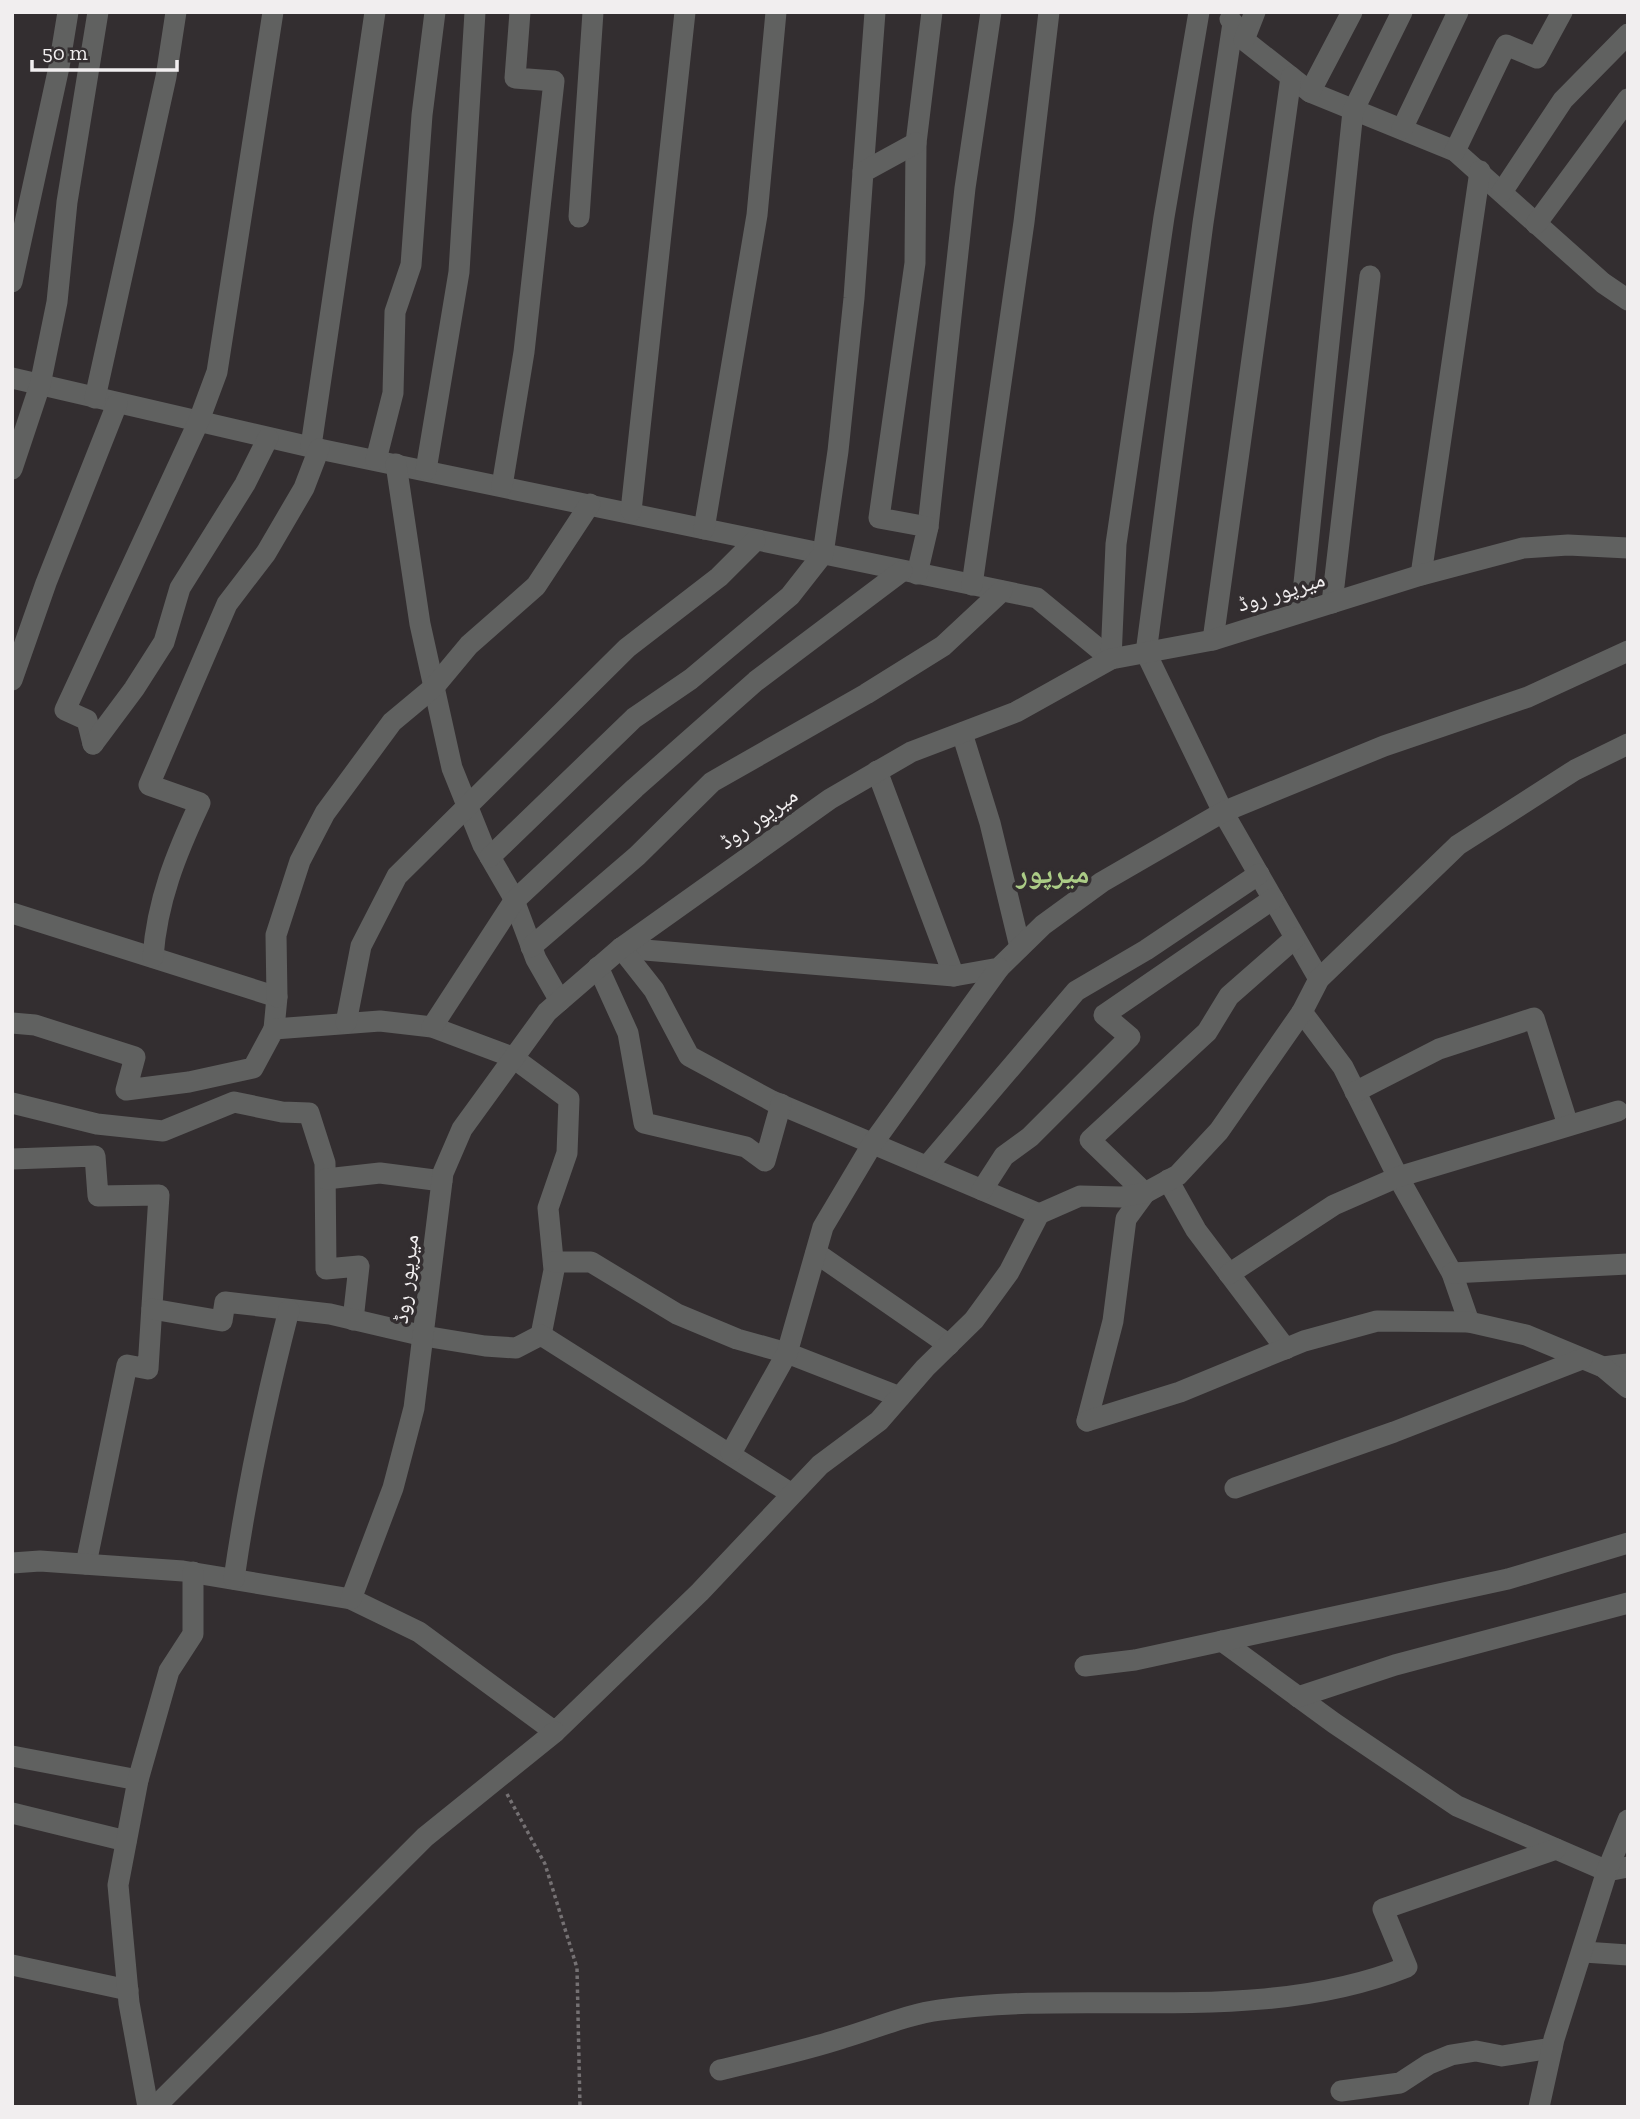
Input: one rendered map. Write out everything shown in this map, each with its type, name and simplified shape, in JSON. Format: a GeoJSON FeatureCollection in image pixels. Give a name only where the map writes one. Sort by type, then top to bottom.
{"type":"FeatureCollection","features":[{"type":"Feature","properties":{"kind":"street"},"geometry":{"type":"LineString","coordinates":[[12,282],[59,67],[68,12]]}},
{"type":"Feature","properties":{"kind":"street"},"geometry":{"type":"LineString","coordinates":[[12,470],[40,385],[57,302],[67,202],[98,12]]}},
{"type":"Feature","properties":{"kind":"street"},"geometry":{"type":"LineString","coordinates":[[95,398],[166,78],[176,12]]}},
{"type":"Feature","properties":{"kind":"street"},"geometry":{"type":"LineString","coordinates":[[268,438],[245,484],[180,588],[164,642],[134,690],[93,744],[87,720],[65,710],[198,422],[218,372],[273,12]]}},
{"type":"Feature","properties":{"kind":"street"},"geometry":{"type":"LineString","coordinates":[[153,957],[156,919],[175,856],[200,803],[149,785],[227,604],[265,554],[304,488],[315,447],[375,12]]}},
{"type":"Feature","properties":{"kind":"street"},"geometry":{"type":"LineString","coordinates":[[435,12],[422,115],[411,265],[395,312],[393,393],[386,462],[452,768],[489,857],[514,901],[531,947],[560,1001]]}},
{"type":"Feature","properties":{"kind":"street"},"geometry":{"type":"LineString","coordinates":[[426,470],[459,272],[475,12]]}},
{"type":"Feature","properties":{"kind":"street"},"geometry":{"type":"LineString","coordinates":[[502,486],[524,352],[554,81],[515,78],[520,12]]}},
{"type":"Feature","properties":{"kind":"street"},"geometry":{"type":"LineString","coordinates":[[579,217],[593,12]]}},
{"type":"Feature","properties":{"kind":"street"},"geometry":{"type":"LineString","coordinates":[[631,512],[685,12]]}},
{"type":"Feature","properties":{"kind":"street"},"geometry":{"type":"LineString","coordinates":[[704,529],[757,215],[776,12]]}},
{"type":"Feature","properties":{"kind":"street"},"geometry":{"type":"LineString","coordinates":[[489,857],[634,718],[691,679],[790,596],[823,554],[852,326],[875,12]]}},
{"type":"Feature","properties":{"kind":"street"},"geometry":{"type":"LineString","coordinates":[[928,527],[879,518],[915,263],[916,143],[932,12]]}},
{"type":"Feature","properties":{"kind":"street"},"geometry":{"type":"LineString","coordinates":[[432,1027],[514,901],[635,788],[756,681],[909,572],[928,527],[965,188],[991,12]]}},
{"type":"Feature","properties":{"kind":"street"},"geometry":{"type":"LineString","coordinates":[[972,585],[1024,222],[1049,12]]}},
{"type":"Feature","properties":{"kind":"street"},"geometry":{"type":"LineString","coordinates":[[1111,659],[1116,544],[1162,231],[1199,12]]}},
{"type":"Feature","properties":{"kind":"street"},"geometry":{"type":"LineString","coordinates":[[1255,12],[1234,25],[1203,223],[1146,653],[1223,811],[1319,979]]}},
{"type":"Feature","properties":{"kind":"street"},"geometry":{"type":"LineString","coordinates":[[1310,92],[1352,12]]}},
{"type":"Feature","properties":{"kind":"street"},"geometry":{"type":"LineString","coordinates":[[1301,612],[1353,111],[1402,12]]}},
{"type":"Feature","properties":{"kind":"street"},"geometry":{"type":"LineString","coordinates":[[1402,128],[1458,12]]}},
{"type":"Feature","properties":{"kind":"street"},"geometry":{"type":"LineString","coordinates":[[1455,151],[1506,45],[1537,58],[1562,12]]}},
{"type":"Feature","properties":{"kind":"street"},"geometry":{"type":"LineString","coordinates":[[1234,25],[1310,92],[1455,151],[1603,283],[1628,300]]}},
{"type":"Feature","properties":{"kind":"street"},"geometry":{"type":"LineString","coordinates":[[1502,192],[1563,100],[1628,34]]}},
{"type":"Feature","properties":{"kind":"street"},"geometry":{"type":"LineString","coordinates":[[1213,640],[1291,77]]}},
{"type":"Feature","properties":{"kind":"street"},"geometry":{"type":"LineString","coordinates":[[1536,224],[1628,99]]}},
{"type":"Feature","properties":{"kind":"street"},"geometry":{"type":"LineString","coordinates":[[863,172],[916,143]]}},
{"type":"Feature","properties":{"kind":"street"},"geometry":{"type":"LineString","coordinates":[[1421,575],[1480,171]]}},
{"type":"Feature","properties":{"kind":"street"},"geometry":{"type":"LineString","coordinates":[[1332,603],[1370,276]]}},
{"type":"Feature","properties":{"kind":"street"},"geometry":{"type":"LineString","coordinates":[[12,378],[268,438],[1037,598],[1111,659]]}},
{"type":"Feature","properties":{"kind":"street"},"geometry":{"type":"LineString","coordinates":[[12,680],[46,583],[117,404]]}},
{"type":"Feature","properties":{"kind":"street"},"geometry":{"type":"LineString","coordinates":[[12,1023],[35,1025],[135,1056],[126,1090],[189,1082],[253,1068],[274,1029],[277,997],[276,935],[300,861],[325,813],[392,722],[434,687],[469,645],[536,586],[590,504]]}},
{"type":"Feature","properties":{"kind":"street"},"geometry":{"type":"LineString","coordinates":[[346,1023],[361,946],[397,876],[627,648],[719,577],[755,541]]}},
{"type":"Feature","properties":{"kind":"street","name":"میرپور روڈ"},"geometry":{"type":"LineString","coordinates":[[351,1599],[393,1488],[414,1408],[442,1181],[462,1129],[547,1012],[621,948],[830,799],[877,771],[912,752],[1016,712],[1111,659],[1213,640],[1421,575],[1523,548],[1568,545],[1628,548]]}},
{"type":"Feature","properties":{"kind":"street"},"geometry":{"type":"LineString","coordinates":[[531,947],[637,856],[712,782],[866,694],[943,646],[1002,591]]}},
{"type":"Feature","properties":{"kind":"street"},"geometry":{"type":"LineString","coordinates":[[731,1453],[788,1353],[823,1227],[873,1143],[999,968],[1042,925],[1102,881],[1223,811],[1384,746],[1528,697],[1628,651]]}},
{"type":"Feature","properties":{"kind":"street"},"geometry":{"type":"LineString","coordinates":[[962,733],[990,823],[1020,947]]}},
{"type":"Feature","properties":{"kind":"street"},"geometry":{"type":"LineString","coordinates":[[155,2107],[425,1837],[555,1732],[700,1592],[820,1465],[879,1421],[974,1320],[1009,1272],[1039,1214],[1080,1196],[1121,1197],[1145,1193],[1178,1175],[1219,1131],[1302,1012],[1319,979],[1458,845],[1575,770],[1628,744]]}},
{"type":"Feature","properties":{"kind":"street"},"geometry":{"type":"LineString","coordinates":[[877,771],[954,976]]}},
{"type":"Feature","properties":{"kind":"street"},"geometry":{"type":"LineString","coordinates":[[927,1166],[1076,991],[1146,950],[1259,874]]}},
{"type":"Feature","properties":{"kind":"street"},"geometry":{"type":"LineString","coordinates":[[982,1190],[1004,1156],[1030,1137],[1130,1037],[1104,1015],[1273,899]]}},
{"type":"Feature","properties":{"kind":"street"},"geometry":{"type":"LineString","coordinates":[[12,913],[277,997]]}},
{"type":"Feature","properties":{"kind":"street"},"geometry":{"type":"LineString","coordinates":[[1145,1193],[1090,1139],[1207,1032],[1229,996],[1294,938]]}},
{"type":"Feature","properties":{"kind":"street"},"geometry":{"type":"LineString","coordinates":[[621,948],[954,976],[999,968]]}},
{"type":"Feature","properties":{"kind":"street"},"geometry":{"type":"LineString","coordinates":[[621,948],[654,990],[689,1056],[781,1104],[1039,1214]]}},
{"type":"Feature","properties":{"kind":"street"},"geometry":{"type":"LineString","coordinates":[[598,967],[628,1033],[644,1123],[746,1147],[765,1161],[781,1104]]}},
{"type":"Feature","properties":{"kind":"street"},"geometry":{"type":"LineString","coordinates":[[1302,1012],[1342,1067],[1398,1177],[1452,1273],[1469,1322]]}},
{"type":"Feature","properties":{"kind":"street"},"geometry":{"type":"LineString","coordinates":[[1355,1092],[1438,1049],[1534,1018],[1569,1125]]}},
{"type":"Feature","properties":{"kind":"street"},"geometry":{"type":"LineString","coordinates":[[274,1029],[380,1021],[432,1027],[512,1057],[569,1099],[567,1153],[548,1208],[554,1262],[541,1335]]}},
{"type":"Feature","properties":{"kind":"street"},"geometry":{"type":"LineString","coordinates":[[12,1103],[97,1124],[163,1131],[234,1102],[310,1113],[325,1163],[326,1269],[359,1266],[353,1320]]}},
{"type":"Feature","properties":{"kind":"street"},"geometry":{"type":"LineString","coordinates":[[1229,1274],[1334,1205],[1398,1177],[1618,1111]]}},
{"type":"Feature","properties":{"kind":"street"},"geometry":{"type":"LineString","coordinates":[[12,1159],[95,1156],[98,1196],[159,1195],[149,1369],[127,1365],[86,1564]]}},
{"type":"Feature","properties":{"kind":"street"},"geometry":{"type":"LineString","coordinates":[[326,1179],[380,1173],[442,1181]]}},
{"type":"Feature","properties":{"kind":"street"},"geometry":{"type":"LineString","coordinates":[[1168,1180],[1196,1230],[1286,1349]]}},
{"type":"Feature","properties":{"kind":"street"},"geometry":{"type":"LineString","coordinates":[[1145,1193],[1126,1219],[1113,1321],[1087,1421],[1180,1392],[1286,1349],[1377,1321],[1469,1322],[1526,1335],[1602,1367],[1628,1388]]}},
{"type":"Feature","properties":{"kind":"street"},"geometry":{"type":"LineString","coordinates":[[816,1253],[949,1345]]}},
{"type":"Feature","properties":{"kind":"street"},"geometry":{"type":"LineString","coordinates":[[554,1262],[591,1262],[677,1314],[737,1339],[788,1353],[900,1397]]}},
{"type":"Feature","properties":{"kind":"street"},"geometry":{"type":"LineString","coordinates":[[1452,1273],[1628,1264]]}},
{"type":"Feature","properties":{"kind":"street"},"geometry":{"type":"LineString","coordinates":[[152,1309],[222,1321],[225,1302],[353,1320],[424,1336],[516,1348],[541,1335]]}},
{"type":"Feature","properties":{"kind":"street"},"geometry":{"type":"LineString","coordinates":[[234,1580],[255,1448],[289,1310]]}},
{"type":"Feature","properties":{"kind":"street"},"geometry":{"type":"LineString","coordinates":[[541,1335],[584,1365],[731,1453],[792,1494]]}},
{"type":"Feature","properties":{"kind":"street"},"geometry":{"type":"LineString","coordinates":[[1236,1488],[1394,1432],[1582,1359]]}},
{"type":"Feature","properties":{"kind":"street"},"geometry":{"type":"LineString","coordinates":[[1602,1367],[1628,1364]]}},
{"type":"Feature","properties":{"kind":"street"},"geometry":{"type":"LineString","coordinates":[[1085,1666],[1135,1660],[1508,1579],[1628,1543]]}},
{"type":"Feature","properties":{"kind":"street"},"geometry":{"type":"LineString","coordinates":[[15,1562],[86,1564],[193,1573],[351,1599],[419,1632],[555,1732]]}},
{"type":"Feature","properties":{"kind":"street"},"geometry":{"type":"LineString","coordinates":[[148,2107],[128,1990],[117,1885],[138,1780],[169,1671],[193,1634],[193,1573]]}},
{"type":"Feature","properties":{"kind":"street"},"geometry":{"type":"LineString","coordinates":[[1298,1697],[1395,1665],[1628,1603]]}},
{"type":"Feature","properties":{"kind":"street"},"geometry":{"type":"LineString","coordinates":[[1222,1641],[1298,1697],[1457,1806],[1556,1849],[1617,1869]]}},
{"type":"Feature","properties":{"kind":"street"},"geometry":{"type":"LineString","coordinates":[[12,1756],[138,1780]]}},
{"type":"Feature","properties":{"kind":"street"},"geometry":{"type":"LineString","coordinates":[[12,1813],[126,1841]]}},
{"type":"Feature","properties":{"kind":"street"},"geometry":{"type":"LineString","coordinates":[[1539,2107],[1552,2048],[1584,1952],[1617,1869],[1628,1820]]}},
{"type":"Feature","properties":{"kind":"street"},"geometry":{"type":"LineString","coordinates":[[720,2070],[823,2045],[937,2010],[1044,2000],[1242,2002],[1369,1982],[1407,1967],[1383,1909],[1556,1849]]}},
{"type":"Feature","properties":{"kind":"street"},"geometry":{"type":"LineString","coordinates":[[1584,1952],[1628,1955]]}},
{"type":"Feature","properties":{"kind":"street"},"geometry":{"type":"LineString","coordinates":[[12,1965],[128,1990]]}},
{"type":"Feature","properties":{"kind":"street"},"geometry":{"type":"LineString","coordinates":[[1341,2091],[1400,2082],[1429,2064],[1451,2055],[1476,2051],[1502,2056],[1552,2048]]}},
{"type":"Feature","properties":{"kind":"path"},"geometry":{"type":"LineString","coordinates":[[498,1778],[545,1864],[577,1968],[580,2107]]}},
{"type":"Feature","properties":{"kind":"district","name":"میرپور"},"geometry":{"type":"Point","coordinates":[1053,873]}}]}
